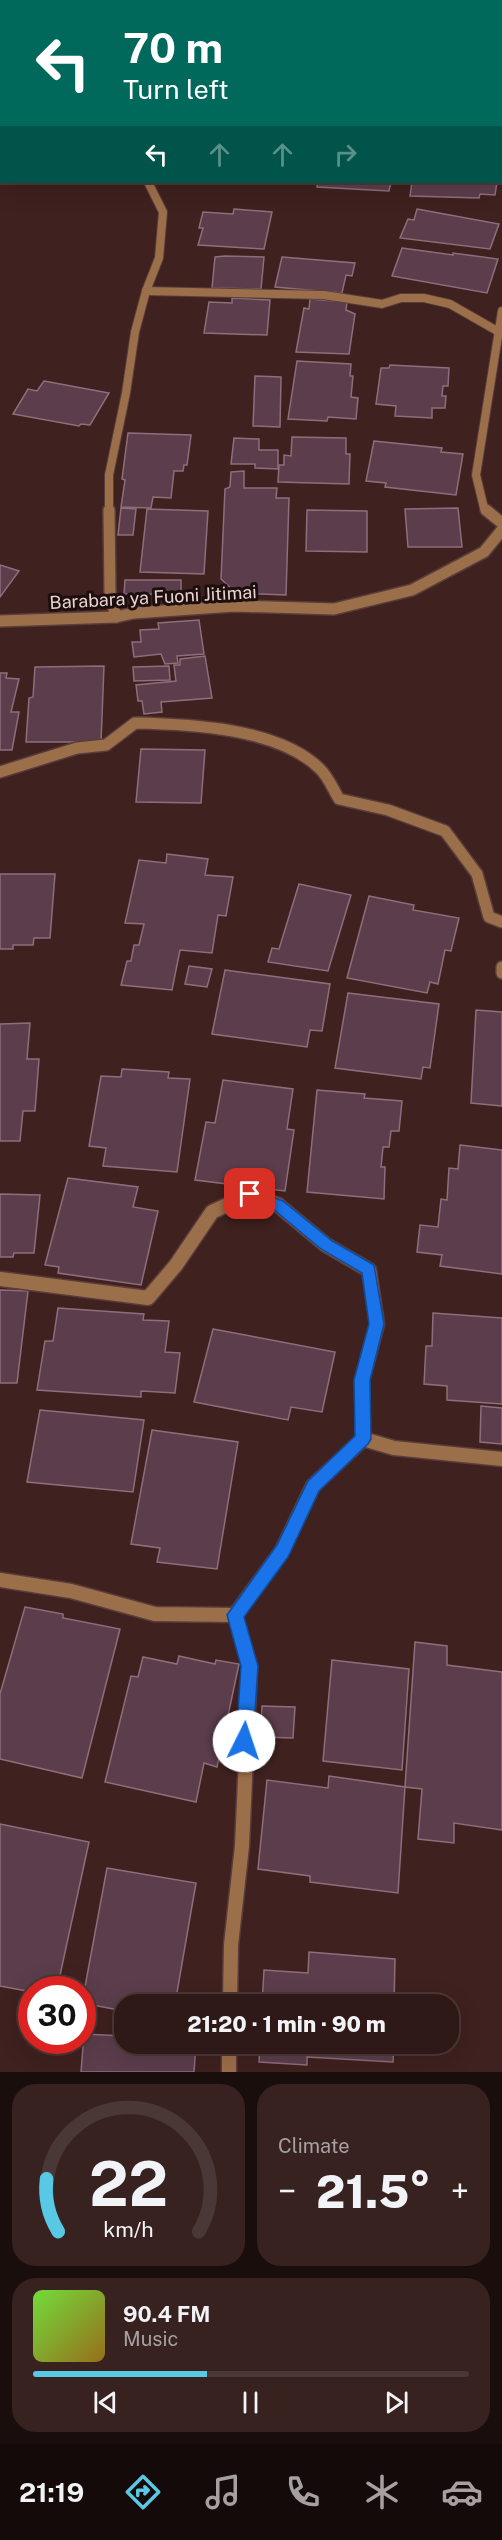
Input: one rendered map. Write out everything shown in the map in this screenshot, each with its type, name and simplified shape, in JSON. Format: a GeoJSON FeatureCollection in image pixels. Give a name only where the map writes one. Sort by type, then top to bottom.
{"type":"FeatureCollection","features":[{"type":"Feature","properties":{"kind":"street"},"geometry":{"type":"LineString","coordinates":[[116,617],[110,594],[109,475],[126,393],[135,332],[146,291],[159,258],[163,212],[148,183]]}},
{"type":"Feature","properties":{"kind":"street"},"geometry":{"type":"LineString","coordinates":[[146,291],[324,295],[382,304],[401,298],[424,298],[450,304],[499,332]]}},
{"type":"Feature","properties":{"kind":"street"},"geometry":{"type":"LineString","coordinates":[[502,312],[476,475],[484,508],[502,523]]}},
{"type":"Feature","properties":{"kind":"street","name":"Barabara ya Fuoni Jitimai"},"geometry":{"type":"LineString","coordinates":[[0,621],[116,617],[234,606],[334,609],[412,590],[484,552],[502,530]]}},
{"type":"Feature","properties":{"kind":"street"},"geometry":{"type":"LineString","coordinates":[[0,772],[77,748],[106,745],[135,723],[224,729],[283,746],[318,766],[339,799],[388,810],[445,831],[477,874],[489,917],[502,922]]}},
{"type":"Feature","properties":{"kind":"street"},"geometry":{"type":"LineString","coordinates":[[502,967],[502,973]]}},
{"type":"Feature","properties":{"kind":"street"},"geometry":{"type":"LineString","coordinates":[[0,1279],[148,1298],[176,1265],[212,1212],[250,1194],[278,1205],[327,1245],[369,1270],[377,1324],[362,1380],[363,1439],[314,1486],[282,1551],[235,1615]]}},
{"type":"Feature","properties":{"kind":"street"},"geometry":{"type":"LineString","coordinates":[[363,1439],[394,1448],[502,1459]]}},
{"type":"Feature","properties":{"kind":"street"},"geometry":{"type":"LineString","coordinates":[[0,1580],[71,1591],[155,1614],[235,1615]]}},
{"type":"Feature","properties":{"kind":"street"},"geometry":{"type":"LineString","coordinates":[[230,1994],[231,1945],[242,1846],[250,1666],[235,1615]]}},
{"type":"Feature","properties":{"kind":"street"},"geometry":{"type":"LineString","coordinates":[[229,2054],[229,2072]]}},
{"type":"Feature","properties":{"kind":"building"},"geometry":{"type":"Polygon","coordinates":[[[318,183],[391,183],[389,191],[317,187],[318,183]]]}},
{"type":"Feature","properties":{"kind":"building"},"geometry":{"type":"Polygon","coordinates":[[[412,183],[497,183],[495,195],[480,194],[479,198],[410,196],[412,183]]]}},
{"type":"Feature","properties":{"kind":"building"},"geometry":{"type":"Polygon","coordinates":[[[234,209],[272,212],[264,249],[198,245],[203,228],[199,228],[203,212],[233,214],[234,209]]]}},
{"type":"Feature","properties":{"kind":"building"},"geometry":{"type":"Polygon","coordinates":[[[417,209],[499,224],[490,249],[400,238],[408,219],[414,220],[417,209]]]}},
{"type":"Feature","properties":{"kind":"building"},"geometry":{"type":"Polygon","coordinates":[[[402,248],[498,259],[487,293],[392,276],[402,248]]]}},
{"type":"Feature","properties":{"kind":"building"},"geometry":{"type":"Polygon","coordinates":[[[215,257],[264,257],[261,289],[212,288],[215,257]]]}},
{"type":"Feature","properties":{"kind":"building"},"geometry":{"type":"Polygon","coordinates":[[[282,257],[355,263],[352,276],[346,275],[342,293],[275,287],[282,257]]]}},
{"type":"Feature","properties":{"kind":"building"},"geometry":{"type":"Polygon","coordinates":[[[232,298],[270,300],[267,335],[204,333],[209,302],[232,303],[232,298]]]}},
{"type":"Feature","properties":{"kind":"building"},"geometry":{"type":"Polygon","coordinates":[[[310,299],[347,302],[346,310],[355,314],[349,354],[296,352],[304,308],[309,309],[310,299]]]}},
{"type":"Feature","properties":{"kind":"building"},"geometry":{"type":"Polygon","coordinates":[[[297,361],[351,364],[350,376],[353,376],[351,397],[358,398],[356,419],[328,417],[327,421],[288,419],[297,361]]]}},
{"type":"Feature","properties":{"kind":"building"},"geometry":{"type":"Polygon","coordinates":[[[390,365],[449,368],[448,386],[443,386],[442,396],[446,396],[445,408],[432,408],[432,418],[395,416],[396,406],[376,404],[381,368],[389,368],[390,365]]]}},
{"type":"Feature","properties":{"kind":"building"},"geometry":{"type":"Polygon","coordinates":[[[255,376],[281,377],[280,427],[253,426],[255,376]]]}},
{"type":"Feature","properties":{"kind":"building"},"geometry":{"type":"Polygon","coordinates":[[[44,381],[109,393],[90,425],[81,424],[79,426],[13,414],[28,389],[37,391],[44,381]]]}},
{"type":"Feature","properties":{"kind":"building"},"geometry":{"type":"Polygon","coordinates":[[[128,433],[191,435],[187,465],[184,465],[183,471],[174,471],[171,498],[153,497],[151,508],[121,507],[128,433]]]}},
{"type":"Feature","properties":{"kind":"building"},"geometry":{"type":"Polygon","coordinates":[[[292,437],[346,438],[346,454],[350,454],[349,484],[278,482],[279,465],[284,465],[284,455],[291,456],[292,437]]]}},
{"type":"Feature","properties":{"kind":"building"},"geometry":{"type":"Polygon","coordinates":[[[234,438],[259,439],[259,450],[278,450],[278,469],[255,468],[255,464],[231,464],[234,438]]]}},
{"type":"Feature","properties":{"kind":"building"},"geometry":{"type":"Polygon","coordinates":[[[374,441],[442,448],[441,452],[463,454],[456,495],[385,487],[386,483],[366,481],[374,441]]]}},
{"type":"Feature","properties":{"kind":"building"},"geometry":{"type":"Polygon","coordinates":[[[244,471],[244,488],[277,488],[276,498],[289,498],[286,595],[236,593],[221,579],[225,489],[230,487],[231,472],[244,471]]]}},
{"type":"Feature","properties":{"kind":"building"},"geometry":{"type":"Polygon","coordinates":[[[121,508],[136,509],[133,535],[118,535],[121,508]]]}},
{"type":"Feature","properties":{"kind":"building"},"geometry":{"type":"Polygon","coordinates":[[[458,508],[462,547],[408,547],[405,509],[458,508]]]}},
{"type":"Feature","properties":{"kind":"building"},"geometry":{"type":"Polygon","coordinates":[[[147,509],[208,511],[204,574],[140,572],[147,509]]]}},
{"type":"Feature","properties":{"kind":"building"},"geometry":{"type":"Polygon","coordinates":[[[307,510],[367,511],[367,552],[306,551],[307,510]]]}},
{"type":"Feature","properties":{"kind":"building"},"geometry":{"type":"Polygon","coordinates":[[[0,565],[19,571],[0,597],[0,565]]]}},
{"type":"Feature","properties":{"kind":"building"},"geometry":{"type":"Polygon","coordinates":[[[125,580],[181,580],[181,594],[124,594],[125,580]]]}},
{"type":"Feature","properties":{"kind":"building"},"geometry":{"type":"Polygon","coordinates":[[[199,620],[204,654],[177,656],[178,663],[165,664],[161,654],[134,657],[132,642],[141,642],[140,630],[159,629],[158,623],[199,620]]]}},
{"type":"Feature","properties":{"kind":"building"},"geometry":{"type":"Polygon","coordinates":[[[205,656],[212,698],[161,702],[162,712],[144,714],[142,701],[138,701],[136,685],[176,681],[174,665],[180,665],[180,659],[205,656]]]}},
{"type":"Feature","properties":{"kind":"building"},"geometry":{"type":"Polygon","coordinates":[[[104,666],[101,742],[26,742],[29,698],[33,697],[35,667],[104,666]]]}},
{"type":"Feature","properties":{"kind":"building"},"geometry":{"type":"Polygon","coordinates":[[[169,666],[170,680],[134,681],[133,667],[169,666]]]}},
{"type":"Feature","properties":{"kind":"building"},"geometry":{"type":"Polygon","coordinates":[[[0,673],[7,673],[6,678],[19,679],[11,712],[19,712],[12,750],[0,750],[0,673]]]}},
{"type":"Feature","properties":{"kind":"building"},"geometry":{"type":"Polygon","coordinates":[[[141,749],[205,750],[201,803],[136,802],[141,749]]]}},
{"type":"Feature","properties":{"kind":"building"},"geometry":{"type":"Polygon","coordinates":[[[167,854],[208,859],[205,875],[233,877],[226,916],[218,915],[212,953],[180,950],[172,990],[121,985],[127,961],[131,961],[134,945],[139,945],[144,924],[125,923],[139,860],[166,863],[167,854]]]}},
{"type":"Feature","properties":{"kind":"building"},"geometry":{"type":"Polygon","coordinates":[[[0,874],[55,874],[50,938],[34,938],[33,945],[13,945],[13,949],[0,949],[0,874]]]}},
{"type":"Feature","properties":{"kind":"building"},"geometry":{"type":"Polygon","coordinates":[[[299,884],[351,895],[328,971],[268,962],[272,948],[279,949],[299,884]]]}},
{"type":"Feature","properties":{"kind":"building"},"geometry":{"type":"Polygon","coordinates":[[[369,896],[414,905],[413,910],[459,918],[451,951],[445,950],[438,984],[430,982],[427,993],[347,978],[369,896]]]}},
{"type":"Feature","properties":{"kind":"building"},"geometry":{"type":"Polygon","coordinates":[[[189,966],[212,969],[207,987],[185,984],[189,966]]]}},
{"type":"Feature","properties":{"kind":"building"},"geometry":{"type":"Polygon","coordinates":[[[225,970],[330,984],[322,1031],[310,1030],[307,1047],[212,1034],[225,970]]]}},
{"type":"Feature","properties":{"kind":"building"},"geometry":{"type":"Polygon","coordinates":[[[348,993],[439,1004],[430,1068],[423,1067],[421,1079],[335,1068],[348,993]]]}},
{"type":"Feature","properties":{"kind":"building"},"geometry":{"type":"Polygon","coordinates":[[[476,1010],[502,1012],[502,1106],[471,1103],[476,1010]]]}},
{"type":"Feature","properties":{"kind":"building"},"geometry":{"type":"Polygon","coordinates":[[[30,1023],[27,1059],[39,1059],[35,1111],[23,1111],[20,1141],[0,1141],[0,1024],[30,1023]]]}},
{"type":"Feature","properties":{"kind":"building"},"geometry":{"type":"Polygon","coordinates":[[[122,1069],[169,1072],[168,1078],[190,1079],[177,1172],[103,1166],[106,1148],[89,1146],[101,1076],[121,1077],[122,1069]]]}},
{"type":"Feature","properties":{"kind":"building"},"geometry":{"type":"Polygon","coordinates":[[[223,1080],[293,1089],[287,1129],[294,1130],[285,1191],[195,1180],[206,1122],[215,1123],[223,1080]]]}},
{"type":"Feature","properties":{"kind":"building"},"geometry":{"type":"Polygon","coordinates":[[[317,1090],[365,1094],[364,1098],[402,1101],[399,1131],[391,1131],[389,1147],[383,1147],[381,1167],[385,1167],[384,1199],[307,1192],[317,1090]]]}},
{"type":"Feature","properties":{"kind":"building"},"geometry":{"type":"Polygon","coordinates":[[[460,1145],[502,1150],[502,1274],[440,1266],[442,1255],[417,1252],[420,1225],[438,1227],[441,1199],[447,1200],[449,1168],[458,1169],[460,1145]]]}},
{"type":"Feature","properties":{"kind":"building"},"geometry":{"type":"Polygon","coordinates":[[[68,1178],[138,1187],[133,1207],[158,1211],[141,1285],[58,1273],[59,1267],[45,1265],[68,1178]]]}},
{"type":"Feature","properties":{"kind":"building"},"geometry":{"type":"Polygon","coordinates":[[[0,1194],[40,1195],[34,1253],[14,1253],[13,1257],[0,1257],[0,1194]]]}},
{"type":"Feature","properties":{"kind":"building"},"geometry":{"type":"Polygon","coordinates":[[[0,1290],[28,1291],[17,1383],[0,1383],[0,1290]]]}},
{"type":"Feature","properties":{"kind":"building"},"geometry":{"type":"Polygon","coordinates":[[[58,1308],[144,1314],[143,1320],[169,1321],[165,1352],[180,1353],[175,1393],[141,1391],[141,1397],[37,1390],[45,1341],[53,1341],[58,1308]]]}},
{"type":"Feature","properties":{"kind":"building"},"geometry":{"type":"Polygon","coordinates":[[[433,1313],[502,1318],[502,1404],[447,1400],[447,1386],[424,1384],[426,1346],[432,1346],[433,1313]]]}},
{"type":"Feature","properties":{"kind":"building"},"geometry":{"type":"Polygon","coordinates":[[[213,1329],[335,1352],[322,1412],[291,1407],[288,1420],[194,1402],[213,1329]]]}},
{"type":"Feature","properties":{"kind":"building"},"geometry":{"type":"Polygon","coordinates":[[[481,1406],[502,1408],[502,1444],[480,1442],[481,1406]]]}},
{"type":"Feature","properties":{"kind":"building"},"geometry":{"type":"Polygon","coordinates":[[[40,1410],[144,1420],[133,1492],[27,1482],[40,1410]]]}},
{"type":"Feature","properties":{"kind":"building"},"geometry":{"type":"Polygon","coordinates":[[[152,1430],[238,1442],[217,1569],[157,1562],[160,1548],[131,1544],[152,1430]]]}},
{"type":"Feature","properties":{"kind":"building"},"geometry":{"type":"Polygon","coordinates":[[[25,1607],[63,1614],[63,1618],[120,1629],[82,1778],[0,1759],[0,1694],[25,1607]]]}},
{"type":"Feature","properties":{"kind":"building"},"geometry":{"type":"Polygon","coordinates":[[[415,1642],[447,1646],[447,1665],[502,1672],[502,1830],[454,1823],[454,1843],[418,1839],[422,1789],[405,1787],[415,1642]]]}},
{"type":"Feature","properties":{"kind":"building"},"geometry":{"type":"Polygon","coordinates":[[[179,1656],[215,1664],[216,1660],[239,1664],[217,1767],[204,1763],[196,1802],[105,1782],[131,1676],[138,1677],[143,1657],[177,1664],[179,1656]]]}},
{"type":"Feature","properties":{"kind":"building"},"geometry":{"type":"Polygon","coordinates":[[[332,1660],[409,1669],[402,1770],[323,1761],[332,1660]]]}},
{"type":"Feature","properties":{"kind":"building"},"geometry":{"type":"Polygon","coordinates":[[[262,1706],[295,1707],[293,1738],[260,1737],[262,1706]]]}},
{"type":"Feature","properties":{"kind":"building"},"geometry":{"type":"Polygon","coordinates":[[[329,1776],[405,1787],[398,1893],[310,1882],[310,1876],[258,1869],[267,1780],[328,1788],[329,1776]]]}},
{"type":"Feature","properties":{"kind":"building"},"geometry":{"type":"Polygon","coordinates":[[[0,1824],[89,1842],[60,1976],[18,1976],[18,1989],[0,1986],[0,1824]]]}},
{"type":"Feature","properties":{"kind":"building"},"geometry":{"type":"Polygon","coordinates":[[[107,1868],[196,1883],[177,1994],[114,1994],[114,2009],[96,2006],[96,1976],[87,1976],[107,1868]]]}},
{"type":"Feature","properties":{"kind":"building"},"geometry":{"type":"Polygon","coordinates":[[[309,1952],[395,1959],[394,1994],[263,1994],[264,1970],[308,1973],[309,1952]]]}},
{"type":"Feature","properties":{"kind":"building"},"geometry":{"type":"Polygon","coordinates":[[[96,2035],[114,2036],[114,2054],[195,2054],[194,2072],[81,2072],[82,2054],[96,2054],[96,2035]]]}},
{"type":"Feature","properties":{"kind":"building"},"geometry":{"type":"Polygon","coordinates":[[[259,2054],[393,2054],[393,2062],[307,2057],[307,2065],[259,2062],[259,2054]]]}},
{"type":"Feature","properties":{"kind":"route"},"geometry":{"type":"LineString","coordinates":[[244,1741],[250,1666],[235,1615],[282,1551],[314,1486],[363,1439],[362,1380],[377,1324],[369,1270],[327,1245],[278,1205],[250,1194]]}}]}
